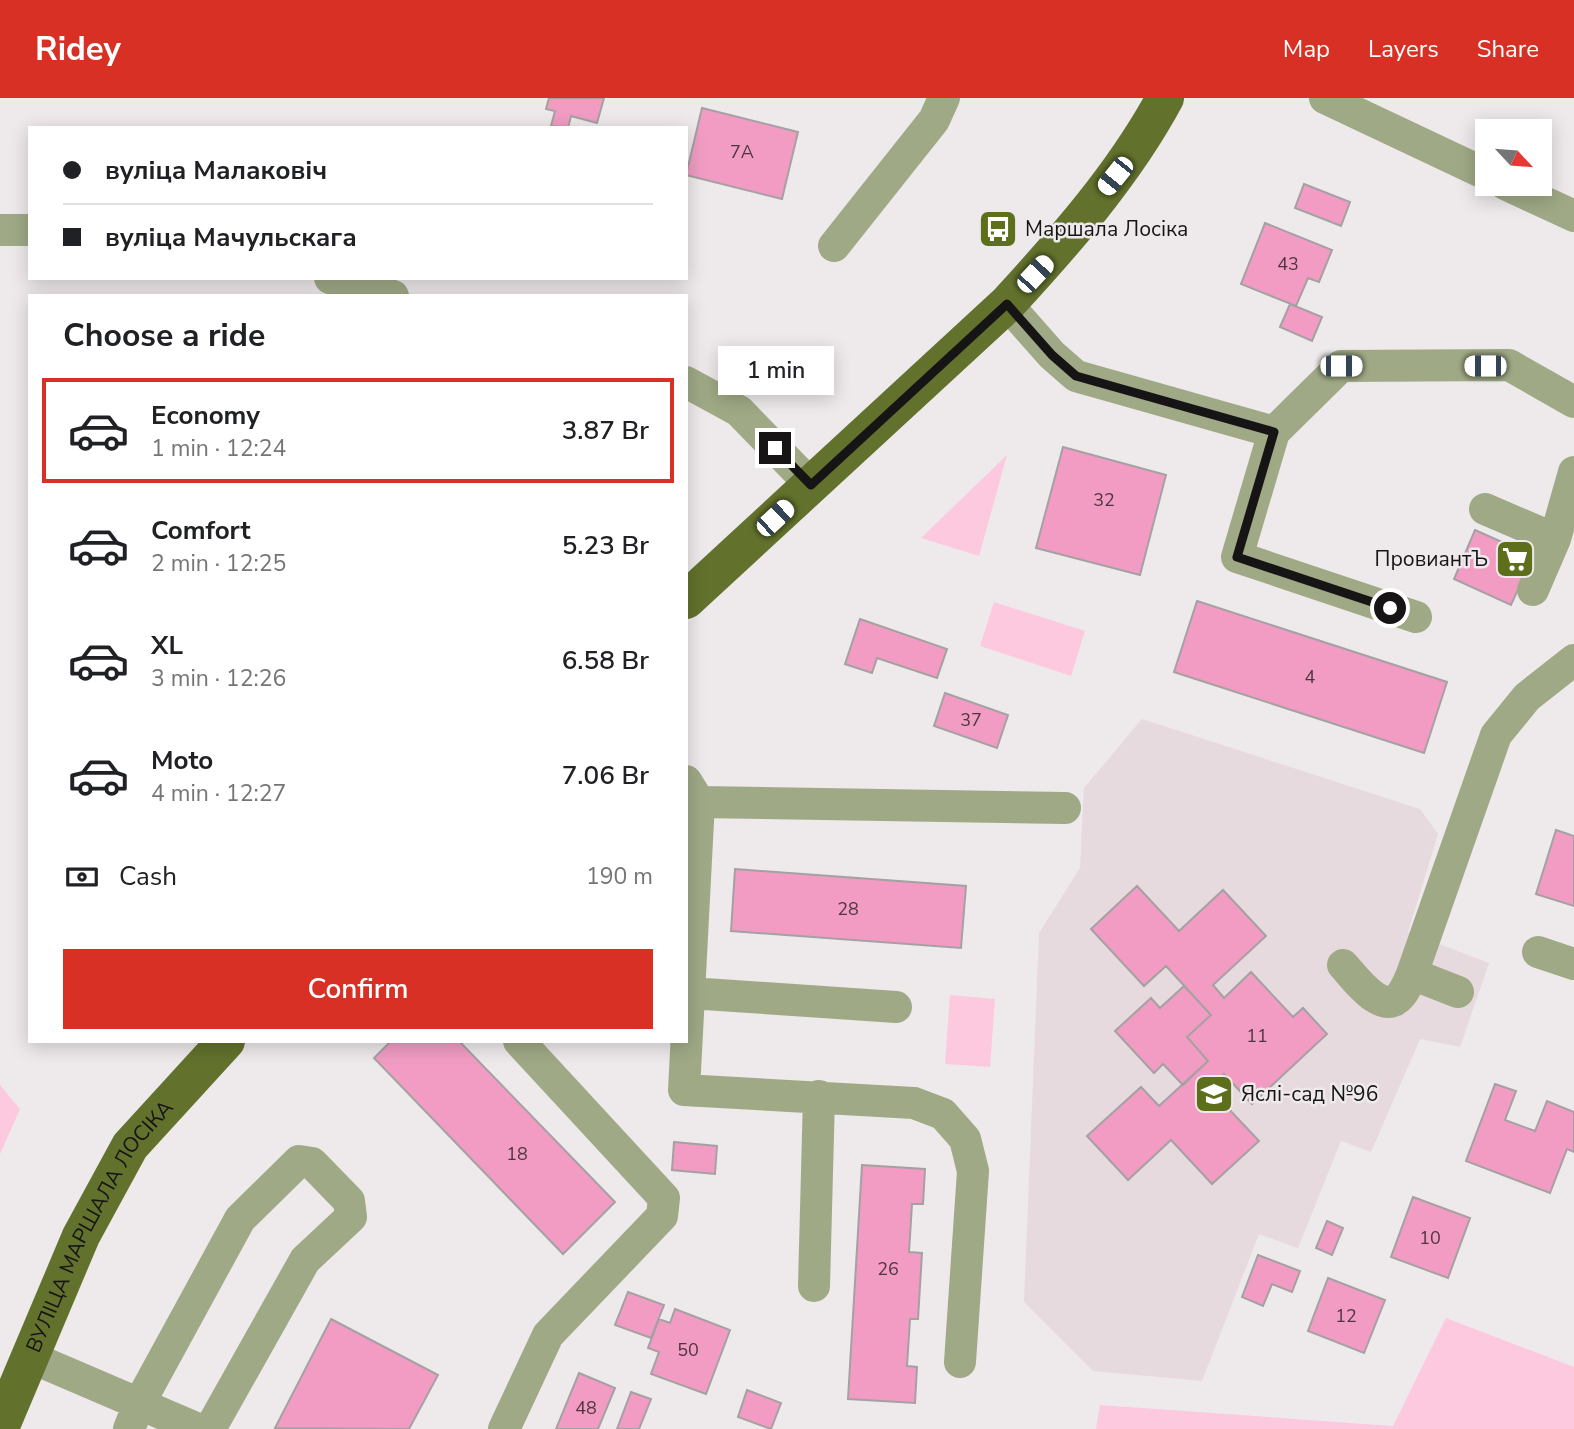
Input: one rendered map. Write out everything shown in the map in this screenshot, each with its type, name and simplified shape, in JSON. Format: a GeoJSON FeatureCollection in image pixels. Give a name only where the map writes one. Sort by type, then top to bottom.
{"type":"FeatureCollection","features":[{"type":"Feature","properties":{"kind":"main road"},"geometry":{"type":"LineString","coordinates":[[688,598],[1007,304],[1048,259],[1115,176],[1165,98]]}},
{"type":"Feature","properties":{"kind":"main road","name":"ВУЛІЦА МАРШАЛА ЛОСІКА"},"geometry":{"type":"LineString","coordinates":[[0,1428],[81,1236],[130,1146],[224,1043]]}},
{"type":"Feature","properties":{"kind":"street"},"geometry":{"type":"LineString","coordinates":[[834,246],[934,120],[944,98]]}},
{"type":"Feature","properties":{"kind":"street"},"geometry":{"type":"LineString","coordinates":[[1325,98],[1475,169]]}},
{"type":"Feature","properties":{"kind":"street"},"geometry":{"type":"LineString","coordinates":[[1532,196],[1574,216]]}},
{"type":"Feature","properties":{"kind":"street"},"geometry":{"type":"LineString","coordinates":[[0,230],[28,230]]}},
{"type":"Feature","properties":{"kind":"street"},"geometry":{"type":"LineString","coordinates":[[337,280],[386,294]]}},
{"type":"Feature","properties":{"kind":"street"},"geometry":{"type":"LineString","coordinates":[[1007,304],[1052,355],[1076,376],[1274,432]]}},
{"type":"Feature","properties":{"kind":"street"},"geometry":{"type":"LineString","coordinates":[[1416,617],[1237,557],[1274,432],[1341,366],[1509,365],[1574,402]]}},
{"type":"Feature","properties":{"kind":"street"},"geometry":{"type":"LineString","coordinates":[[688,383],[739,411],[811,485]]}},
{"type":"Feature","properties":{"kind":"street"},"geometry":{"type":"LineString","coordinates":[[1534,590],[1556,539],[1574,472]]}},
{"type":"Feature","properties":{"kind":"street"},"geometry":{"type":"LineString","coordinates":[[1485,509],[1556,539]]}},
{"type":"Feature","properties":{"kind":"street"},"geometry":{"type":"LineString","coordinates":[[1343,965],[1371,996],[1382,1002],[1394,1001],[1401,995],[1412,974],[1496,735],[1527,698],[1574,660]]}},
{"type":"Feature","properties":{"kind":"street"},"geometry":{"type":"LineString","coordinates":[[688,1013],[693,792],[1065,808]]}},
{"type":"Feature","properties":{"kind":"street"},"geometry":{"type":"LineString","coordinates":[[1538,952],[1574,964]]}},
{"type":"Feature","properties":{"kind":"street"},"geometry":{"type":"LineString","coordinates":[[1412,974],[1458,992]]}},
{"type":"Feature","properties":{"kind":"street"},"geometry":{"type":"LineString","coordinates":[[690,992],[896,1007]]}},
{"type":"Feature","properties":{"kind":"street"},"geometry":{"type":"LineString","coordinates":[[504,1429],[548,1335],[662,1216],[664,1198],[521,1043]]}},
{"type":"Feature","properties":{"kind":"street"},"geometry":{"type":"LineString","coordinates":[[686,1043],[684,1090],[914,1102],[943,1114],[965,1139],[973,1171],[960,1362]]}},
{"type":"Feature","properties":{"kind":"street"},"geometry":{"type":"LineString","coordinates":[[814,1286],[819,1096]]}},
{"type":"Feature","properties":{"kind":"street"},"geometry":{"type":"LineString","coordinates":[[134,1417],[240,1219],[299,1161],[312,1163],[349,1201],[351,1217],[305,1260],[210,1429]]}},
{"type":"Feature","properties":{"kind":"street"},"geometry":{"type":"LineString","coordinates":[[30,1357],[134,1417],[198,1429]]}},
{"type":"Feature","properties":{"kind":"shaded area"},"geometry":{"type":"Polygon","coordinates":[[[1007,455],[979,556],[921,538],[1007,455]]]}},
{"type":"Feature","properties":{"kind":"shaded area"},"geometry":{"type":"Polygon","coordinates":[[[994,602],[1085,631],[1071,676],[980,646],[994,602]]]}},
{"type":"Feature","properties":{"kind":"shaded area","name":"Яслі-сад №96"},"geometry":{"type":"Polygon","coordinates":[[[1142,719],[1420,809],[1438,834],[1408,932],[1489,963],[1460,1047],[1420,1039],[1371,1152],[1341,1141],[1298,1248],[1259,1234],[1202,1381],[1093,1371],[1024,1302],[1039,933],[1080,868],[1084,788],[1142,719]]]}},
{"type":"Feature","properties":{"kind":"shaded area"},"geometry":{"type":"Polygon","coordinates":[[[950,995],[995,999],[990,1067],[945,1064],[950,995]]]}},
{"type":"Feature","properties":{"kind":"shaded area"},"geometry":{"type":"Polygon","coordinates":[[[0,1085],[20,1109],[0,1154],[0,1085]]]}},
{"type":"Feature","properties":{"kind":"shaded area"},"geometry":{"type":"Polygon","coordinates":[[[1446,1318],[1574,1367],[1574,1429],[1096,1429],[1100,1405],[1393,1426],[1446,1318]]]}},
{"type":"Feature","properties":{"kind":"building"},"geometry":{"type":"Polygon","coordinates":[[[549,98],[604,98],[597,123],[571,116],[568,126],[551,126],[555,111],[546,109],[549,98]]]}},
{"type":"Feature","properties":{"kind":"building"},"geometry":{"type":"Polygon","coordinates":[[[702,108],[798,132],[782,199],[688,176],[702,108]]]}},
{"type":"Feature","properties":{"kind":"building"},"geometry":{"type":"Polygon","coordinates":[[[1304,184],[1350,202],[1341,226],[1295,208],[1304,184]]]}},
{"type":"Feature","properties":{"kind":"building"},"geometry":{"type":"Polygon","coordinates":[[[1265,223],[1332,250],[1319,282],[1308,278],[1296,306],[1241,284],[1265,223]]]}},
{"type":"Feature","properties":{"kind":"building"},"geometry":{"type":"Polygon","coordinates":[[[1290,304],[1322,317],[1312,341],[1280,327],[1290,304]]]}},
{"type":"Feature","properties":{"kind":"building"},"geometry":{"type":"Polygon","coordinates":[[[1063,447],[1166,475],[1140,575],[1036,548],[1063,447]]]}},
{"type":"Feature","properties":{"kind":"building"},"geometry":{"type":"Polygon","coordinates":[[[1475,530],[1533,556],[1511,605],[1454,579],[1475,530]]]}},
{"type":"Feature","properties":{"kind":"building"},"geometry":{"type":"Polygon","coordinates":[[[1197,601],[1447,682],[1424,753],[1174,672],[1197,601]]]}},
{"type":"Feature","properties":{"kind":"building"},"geometry":{"type":"Polygon","coordinates":[[[860,619],[947,649],[937,678],[877,658],[872,673],[845,664],[860,619]]]}},
{"type":"Feature","properties":{"kind":"building"},"geometry":{"type":"Polygon","coordinates":[[[945,693],[1008,715],[997,748],[934,726],[945,693]]]}},
{"type":"Feature","properties":{"kind":"building"},"geometry":{"type":"Polygon","coordinates":[[[1556,830],[1574,836],[1574,906],[1536,894],[1556,830]]]}},
{"type":"Feature","properties":{"kind":"building"},"geometry":{"type":"Polygon","coordinates":[[[735,869],[966,886],[961,948],[731,931],[735,869]]]}},
{"type":"Feature","properties":{"kind":"building"},"geometry":{"type":"Polygon","coordinates":[[[1137,886],[1179,931],[1223,890],[1266,936],[1213,985],[1224,998],[1251,972],[1293,1017],[1303,1008],[1327,1034],[1252,1104],[1224,1074],[1209,1088],[1259,1141],[1212,1184],[1171,1140],[1128,1180],[1087,1136],[1141,1087],[1159,1106],[1208,1061],[1187,1037],[1211,1015],[1166,966],[1144,986],[1091,929],[1137,886]]]}},
{"type":"Feature","properties":{"kind":"building"},"geometry":{"type":"Polygon","coordinates":[[[1184,986],[1211,1015],[1187,1037],[1208,1061],[1183,1085],[1163,1064],[1154,1073],[1115,1031],[1151,998],[1160,1008],[1184,986]]]}},
{"type":"Feature","properties":{"kind":"building"},"geometry":{"type":"Polygon","coordinates":[[[389,1043],[461,1043],[615,1202],[563,1254],[374,1058],[389,1043]]]}},
{"type":"Feature","properties":{"kind":"building"},"geometry":{"type":"Polygon","coordinates":[[[1495,1084],[1516,1091],[1505,1120],[1535,1131],[1547,1101],[1574,1112],[1574,1152],[1567,1149],[1550,1193],[1466,1161],[1495,1084]]]}},
{"type":"Feature","properties":{"kind":"building"},"geometry":{"type":"Polygon","coordinates":[[[674,1142],[717,1146],[715,1174],[672,1170],[674,1142]]]}},
{"type":"Feature","properties":{"kind":"building"},"geometry":{"type":"Polygon","coordinates":[[[862,1165],[925,1169],[923,1204],[912,1204],[909,1252],[922,1253],[918,1319],[910,1319],[907,1366],[917,1367],[915,1403],[848,1399],[862,1165]]]}},
{"type":"Feature","properties":{"kind":"building"},"geometry":{"type":"Polygon","coordinates":[[[1413,1197],[1470,1218],[1448,1278],[1391,1257],[1413,1197]]]}},
{"type":"Feature","properties":{"kind":"building"},"geometry":{"type":"Polygon","coordinates":[[[1327,1221],[1343,1228],[1332,1255],[1316,1248],[1327,1221]]]}},
{"type":"Feature","properties":{"kind":"building"},"geometry":{"type":"Polygon","coordinates":[[[1258,1255],[1300,1271],[1292,1292],[1272,1284],[1263,1306],[1242,1297],[1258,1255]]]}},
{"type":"Feature","properties":{"kind":"building"},"geometry":{"type":"Polygon","coordinates":[[[1328,1278],[1385,1300],[1364,1353],[1308,1331],[1328,1278]]]}},
{"type":"Feature","properties":{"kind":"building"},"geometry":{"type":"Polygon","coordinates":[[[628,1292],[664,1305],[651,1338],[615,1325],[628,1292]]]}},
{"type":"Feature","properties":{"kind":"building"},"geometry":{"type":"Polygon","coordinates":[[[675,1309],[730,1330],[706,1394],[651,1374],[659,1352],[648,1348],[659,1319],[670,1323],[675,1309]]]}},
{"type":"Feature","properties":{"kind":"building"},"geometry":{"type":"Polygon","coordinates":[[[331,1319],[438,1375],[409,1429],[275,1428],[331,1319]]]}},
{"type":"Feature","properties":{"kind":"building"},"geometry":{"type":"Polygon","coordinates":[[[579,1373],[615,1388],[598,1429],[556,1429],[579,1373]]]}},
{"type":"Feature","properties":{"kind":"building"},"geometry":{"type":"Polygon","coordinates":[[[747,1390],[781,1403],[771,1429],[738,1417],[747,1390]]]}},
{"type":"Feature","properties":{"kind":"building"},"geometry":{"type":"Polygon","coordinates":[[[631,1392],[651,1399],[639,1429],[617,1429],[631,1392]]]}},
{"type":"Feature","properties":{"kind":"place","name":"Маршала Лосіка"},"geometry":{"type":"Point","coordinates":[998,229]}},
{"type":"Feature","properties":{"kind":"place","name":"ПровиантЪ"},"geometry":{"type":"Point","coordinates":[1515,559]}},
{"type":"Feature","properties":{"kind":"place","name":"Яслі-сад №96"},"geometry":{"type":"Point","coordinates":[1214,1094]}},
{"type":"Feature","properties":{"kind":"route"},"geometry":{"type":"LineString","coordinates":[[775,448],[811,485],[1007,304],[1052,355],[1076,376],[1274,432],[1237,557],[1390,608]]}}]}
